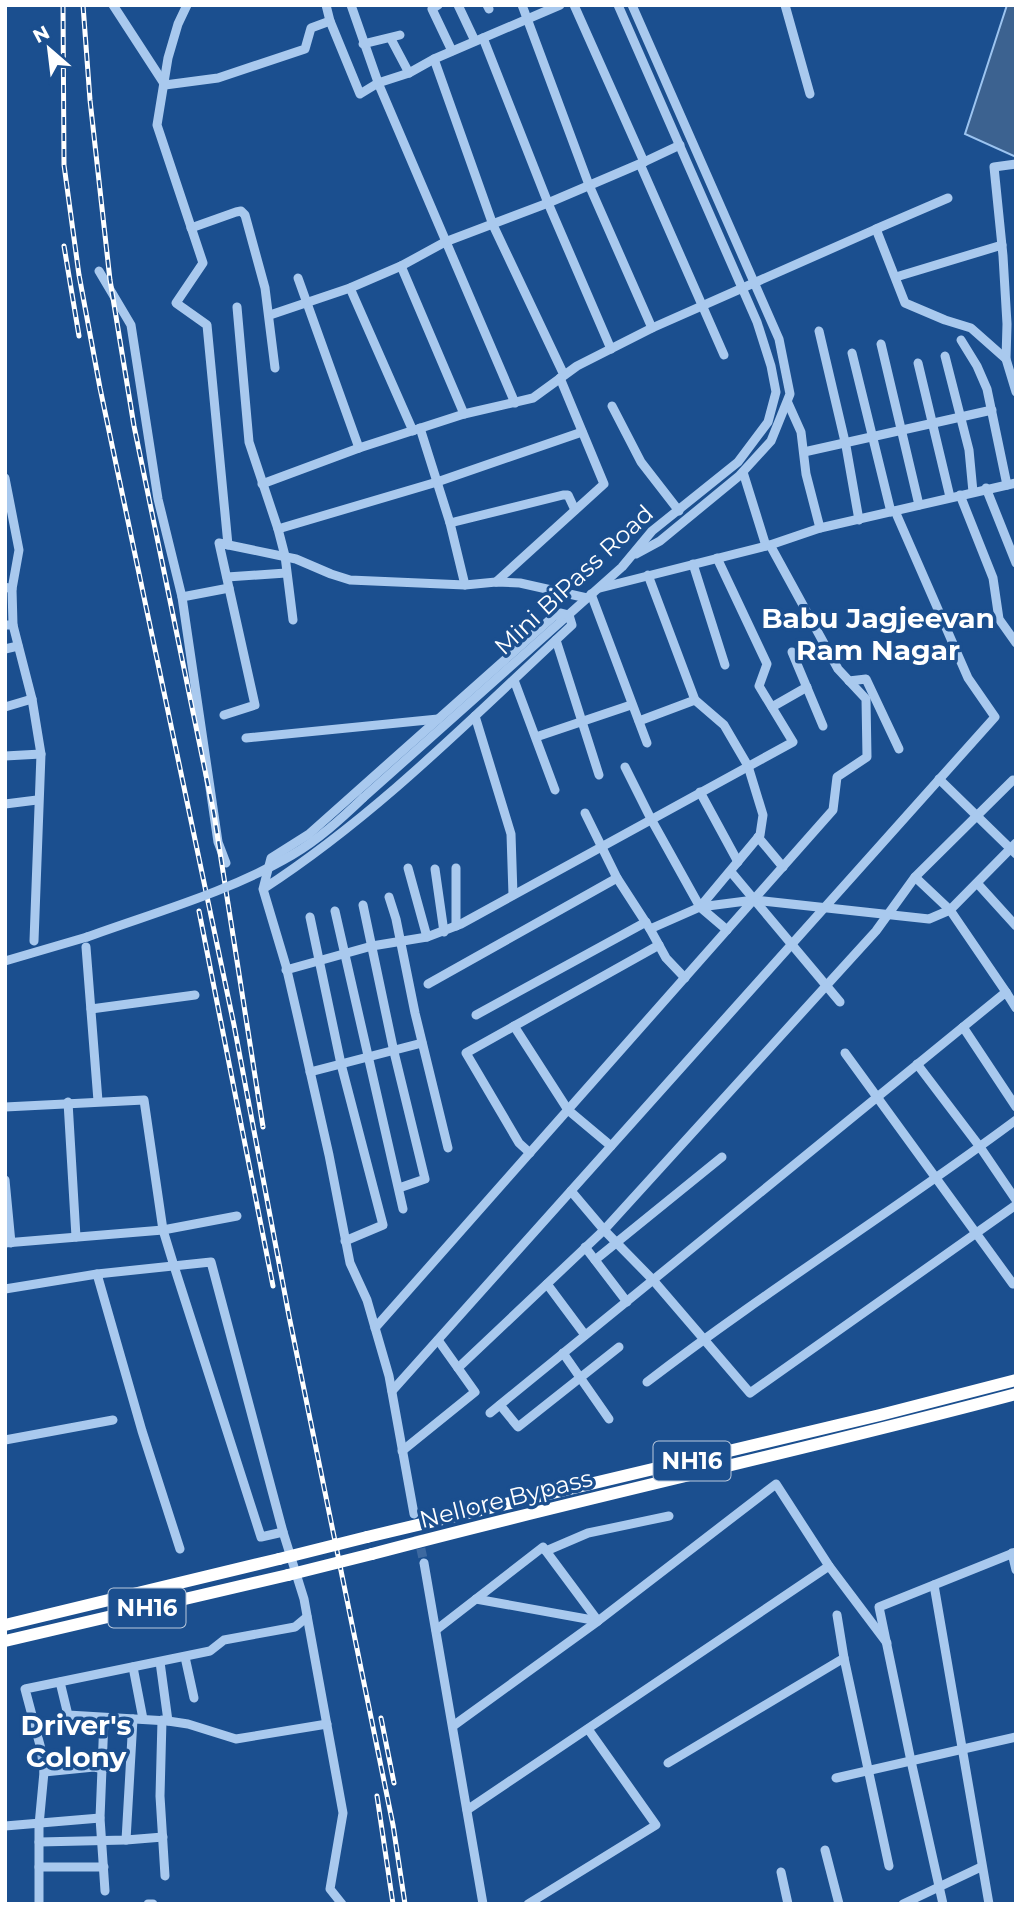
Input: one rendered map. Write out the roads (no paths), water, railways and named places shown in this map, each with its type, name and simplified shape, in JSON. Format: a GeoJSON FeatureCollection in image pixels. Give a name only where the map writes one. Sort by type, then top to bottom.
{"type":"FeatureCollection","features":[{"type":"Feature","properties":{"kind":"highway","name":"Nellore Bypass"},"geometry":{"type":"LineString","coordinates":[[5,1625],[866,1419],[1016,1380]]}},
{"type":"Feature","properties":{"kind":"highway","name":"Nellore Bypass"},"geometry":{"type":"LineString","coordinates":[[5,1641],[373,1555],[473,1527],[885,1429],[1016,1394]]}},
{"type":"Feature","properties":{"kind":"street"},"geometry":{"type":"LineString","coordinates":[[113,5],[165,85]]}},
{"type":"Feature","properties":{"kind":"street"},"geometry":{"type":"LineString","coordinates":[[187,5],[168,58],[157,125],[203,263],[176,303],[206,325],[228,545]]}},
{"type":"Feature","properties":{"kind":"street"},"geometry":{"type":"LineString","coordinates":[[326,5],[360,94],[378,83],[409,73],[434,58],[560,5]]}},
{"type":"Feature","properties":{"kind":"street"},"geometry":{"type":"LineString","coordinates":[[351,5],[378,83],[515,403]]}},
{"type":"Feature","properties":{"kind":"street"},"geometry":{"type":"LineString","coordinates":[[438,5],[432,9],[452,51]]}},
{"type":"Feature","properties":{"kind":"street"},"geometry":{"type":"LineString","coordinates":[[458,5],[479,39],[611,349]]}},
{"type":"Feature","properties":{"kind":"street"},"geometry":{"type":"LineString","coordinates":[[522,5],[589,185],[652,328]]}},
{"type":"Feature","properties":{"kind":"street"},"geometry":{"type":"LineString","coordinates":[[574,5],[701,307],[724,355]]}},
{"type":"Feature","properties":{"kind":"street","name":"Mini BiPass Road"},"geometry":{"type":"LineString","coordinates":[[5,961],[87,937],[247,878],[293,854],[340,820],[592,594],[632,556],[652,531],[738,462],[768,422],[776,392],[771,366],[743,288],[618,5]]}},
{"type":"Feature","properties":{"kind":"street"},"geometry":{"type":"LineString","coordinates":[[632,5],[756,282],[779,339],[790,394],[771,441],[743,472],[660,541],[632,556]]}},
{"type":"Feature","properties":{"kind":"street"},"geometry":{"type":"LineString","coordinates":[[785,5],[810,94]]}},
{"type":"Feature","properties":{"kind":"street"},"geometry":{"type":"LineString","coordinates":[[165,85],[218,78],[305,49],[311,28],[330,21]]}},
{"type":"Feature","properties":{"kind":"street"},"geometry":{"type":"LineString","coordinates":[[363,44],[395,37],[409,73]]}},
{"type":"Feature","properties":{"kind":"street"},"geometry":{"type":"LineString","coordinates":[[434,58],[493,225],[561,376],[604,484],[496,582]]}},
{"type":"Feature","properties":{"kind":"street"},"geometry":{"type":"LineString","coordinates":[[270,314],[350,288],[401,266],[445,242],[548,203],[680,145]]}},
{"type":"Feature","properties":{"kind":"street"},"geometry":{"type":"LineString","coordinates":[[1016,164],[995,167],[1010,362],[1016,392]]}},
{"type":"Feature","properties":{"kind":"street"},"geometry":{"type":"LineString","coordinates":[[262,484],[464,414],[533,398],[561,376],[652,328],[948,198]]}},
{"type":"Feature","properties":{"kind":"street"},"geometry":{"type":"LineString","coordinates":[[191,228],[236,212],[241,211],[245,215],[265,288],[275,368]]}},
{"type":"Feature","properties":{"kind":"street"},"geometry":{"type":"LineString","coordinates":[[876,229],[905,303],[971,328],[1010,362]]}},
{"type":"Feature","properties":{"kind":"street"},"geometry":{"type":"LineString","coordinates":[[896,277],[1002,245]]}},
{"type":"Feature","properties":{"kind":"street"},"geometry":{"type":"LineString","coordinates":[[401,266],[464,414]]}},
{"type":"Feature","properties":{"kind":"street"},"geometry":{"type":"LineString","coordinates":[[99,271],[131,325],[158,499],[182,597],[218,842],[226,863]]}},
{"type":"Feature","properties":{"kind":"street"},"geometry":{"type":"LineString","coordinates":[[298,278],[359,449]]}},
{"type":"Feature","properties":{"kind":"street"},"geometry":{"type":"LineString","coordinates":[[350,288],[416,430],[437,482],[465,585]]}},
{"type":"Feature","properties":{"kind":"street"},"geometry":{"type":"LineString","coordinates":[[237,307],[249,442],[285,556],[293,620]]}},
{"type":"Feature","properties":{"kind":"street"},"geometry":{"type":"LineString","coordinates":[[818,331],[845,444],[859,520]]}},
{"type":"Feature","properties":{"kind":"street"},"geometry":{"type":"LineString","coordinates":[[224,715],[255,705],[219,543],[285,556],[350,580],[465,585],[520,583],[592,594],[648,575],[768,545],[820,528],[1011,484],[988,389],[961,340]]}},
{"type":"Feature","properties":{"kind":"street"},"geometry":{"type":"LineString","coordinates":[[881,344],[919,505]]}},
{"type":"Feature","properties":{"kind":"street"},"geometry":{"type":"LineString","coordinates":[[392,1391],[995,717],[968,678],[893,512],[852,353]]}},
{"type":"Feature","properties":{"kind":"street"},"geometry":{"type":"LineString","coordinates":[[945,356],[969,450],[973,492]]}},
{"type":"Feature","properties":{"kind":"street"},"geometry":{"type":"LineString","coordinates":[[918,363],[932,423],[955,496],[993,578],[999,620],[1016,643]]}},
{"type":"Feature","properties":{"kind":"street"},"geometry":{"type":"LineString","coordinates":[[788,402],[801,432],[820,528]]}},
{"type":"Feature","properties":{"kind":"street"},"geometry":{"type":"LineString","coordinates":[[612,406],[641,462],[679,511]]}},
{"type":"Feature","properties":{"kind":"street"},"geometry":{"type":"LineString","coordinates":[[804,452],[992,410]]}},
{"type":"Feature","properties":{"kind":"street"},"geometry":{"type":"LineString","coordinates":[[278,528],[437,482],[582,432]]}},
{"type":"Feature","properties":{"kind":"street"},"geometry":{"type":"LineString","coordinates":[[375,1328],[833,810],[837,777],[867,757],[866,699],[838,669],[768,545],[743,472]]}},
{"type":"Feature","properties":{"kind":"street"},"geometry":{"type":"LineString","coordinates":[[5,478],[9,524],[19,550],[9,588],[9,625],[18,646],[32,699],[41,754],[37,800],[34,941]]}},
{"type":"Feature","properties":{"kind":"street"},"geometry":{"type":"LineString","coordinates":[[986,488],[1016,563]]}},
{"type":"Feature","properties":{"kind":"street"},"geometry":{"type":"LineString","coordinates":[[450,523],[563,495],[568,495],[575,510]]}},
{"type":"Feature","properties":{"kind":"street"},"geometry":{"type":"LineString","coordinates":[[286,970],[372,946],[444,932],[793,742],[759,686],[767,664],[717,558]]}},
{"type":"Feature","properties":{"kind":"street"},"geometry":{"type":"LineString","coordinates":[[694,564],[725,665]]}},
{"type":"Feature","properties":{"kind":"street"},"geometry":{"type":"LineString","coordinates":[[227,577],[286,573]]}},
{"type":"Feature","properties":{"kind":"street"},"geometry":{"type":"LineString","coordinates":[[648,575],[695,700],[724,725],[748,766],[763,815],[758,837],[700,907]]}},
{"type":"Feature","properties":{"kind":"street"},"geometry":{"type":"LineString","coordinates":[[182,597],[229,588]]}},
{"type":"Feature","properties":{"kind":"street"},"geometry":{"type":"LineString","coordinates":[[592,594],[646,743]]}},
{"type":"Feature","properties":{"kind":"street"},"geometry":{"type":"LineString","coordinates":[[263,889],[307,860],[367,813],[572,625],[569,615],[561,613],[554,616],[309,834],[271,858],[263,889],[286,970],[310,1072],[350,1264],[367,1300],[392,1391],[414,1514]]}},
{"type":"Feature","properties":{"kind":"street"},"geometry":{"type":"LineString","coordinates":[[556,640],[599,775]]}},
{"type":"Feature","properties":{"kind":"street"},"geometry":{"type":"LineString","coordinates":[[5,649],[18,646]]}},
{"type":"Feature","properties":{"kind":"street"},"geometry":{"type":"LineString","coordinates":[[792,652],[823,726]]}},
{"type":"Feature","properties":{"kind":"street"},"geometry":{"type":"LineString","coordinates":[[849,681],[866,679],[899,749]]}},
{"type":"Feature","properties":{"kind":"street"},"geometry":{"type":"LineString","coordinates":[[514,680],[555,790]]}},
{"type":"Feature","properties":{"kind":"street"},"geometry":{"type":"LineString","coordinates":[[772,707],[807,687]]}},
{"type":"Feature","properties":{"kind":"street"},"geometry":{"type":"LineString","coordinates":[[5,707],[32,699]]}},
{"type":"Feature","properties":{"kind":"street"},"geometry":{"type":"LineString","coordinates":[[639,721],[695,700]]}},
{"type":"Feature","properties":{"kind":"street"},"geometry":{"type":"LineString","coordinates":[[536,737],[631,705]]}},
{"type":"Feature","properties":{"kind":"street"},"geometry":{"type":"LineString","coordinates":[[475,716],[511,834],[513,895]]}},
{"type":"Feature","properties":{"kind":"street"},"geometry":{"type":"LineString","coordinates":[[246,738],[438,719]]}},
{"type":"Feature","properties":{"kind":"street"},"geometry":{"type":"LineString","coordinates":[[5,756],[41,754]]}},
{"type":"Feature","properties":{"kind":"street"},"geometry":{"type":"LineString","coordinates":[[625,767],[700,907],[727,930]]}},
{"type":"Feature","properties":{"kind":"street"},"geometry":{"type":"LineString","coordinates":[[476,1015],[648,926],[700,907],[754,900],[929,919],[950,910],[1014,848],[939,779]]}},
{"type":"Feature","properties":{"kind":"street"},"geometry":{"type":"LineString","coordinates":[[458,1368],[604,1230],[876,931],[915,877],[1013,780]]}},
{"type":"Feature","properties":{"kind":"street"},"geometry":{"type":"LineString","coordinates":[[700,792],[738,862]]}},
{"type":"Feature","properties":{"kind":"street"},"geometry":{"type":"LineString","coordinates":[[5,804],[37,800]]}},
{"type":"Feature","properties":{"kind":"street"},"geometry":{"type":"LineString","coordinates":[[585,813],[617,878],[666,958],[685,978]]}},
{"type":"Feature","properties":{"kind":"street"},"geometry":{"type":"LineString","coordinates":[[758,837],[783,867]]}},
{"type":"Feature","properties":{"kind":"street"},"geometry":{"type":"LineString","coordinates":[[408,868],[427,937]]}},
{"type":"Feature","properties":{"kind":"street"},"geometry":{"type":"LineString","coordinates":[[456,868],[456,926]]}},
{"type":"Feature","properties":{"kind":"street"},"geometry":{"type":"LineString","coordinates":[[435,869],[444,932]]}},
{"type":"Feature","properties":{"kind":"street"},"geometry":{"type":"LineString","coordinates":[[731,872],[840,1002]]}},
{"type":"Feature","properties":{"kind":"street"},"geometry":{"type":"LineString","coordinates":[[915,877],[950,910],[1016,1008]]}},
{"type":"Feature","properties":{"kind":"street"},"geometry":{"type":"LineString","coordinates":[[428,984],[617,878]]}},
{"type":"Feature","properties":{"kind":"street"},"geometry":{"type":"LineString","coordinates":[[977,883],[1016,926]]}},
{"type":"Feature","properties":{"kind":"street"},"geometry":{"type":"LineString","coordinates":[[389,897],[447,1148]]}},
{"type":"Feature","properties":{"kind":"street"},"geometry":{"type":"LineString","coordinates":[[363,905],[393,1051],[425,1180],[399,1188]]}},
{"type":"Feature","properties":{"kind":"street"},"geometry":{"type":"LineString","coordinates":[[335,911],[403,1209]]}},
{"type":"Feature","properties":{"kind":"street"},"geometry":{"type":"LineString","coordinates":[[310,916],[341,1064],[383,1225],[345,1241]]}},
{"type":"Feature","properties":{"kind":"street"},"geometry":{"type":"LineString","coordinates":[[530,1153],[519,1143],[466,1053],[659,945]]}},
{"type":"Feature","properties":{"kind":"street"},"geometry":{"type":"LineString","coordinates":[[86,947],[98,1101]]}},
{"type":"Feature","properties":{"kind":"street"},"geometry":{"type":"LineString","coordinates":[[490,1413],[1006,992]]}},
{"type":"Feature","properties":{"kind":"street"},"geometry":{"type":"LineString","coordinates":[[91,1009],[195,995]]}},
{"type":"Feature","properties":{"kind":"street"},"geometry":{"type":"LineString","coordinates":[[514,1026],[568,1110],[611,1146]]}},
{"type":"Feature","properties":{"kind":"street"},"geometry":{"type":"LineString","coordinates":[[963,1027],[1016,1107]]}},
{"type":"Feature","properties":{"kind":"street"},"geometry":{"type":"LineString","coordinates":[[310,1072],[422,1043]]}},
{"type":"Feature","properties":{"kind":"street"},"geometry":{"type":"LineString","coordinates":[[845,1053],[1013,1284]]}},
{"type":"Feature","properties":{"kind":"street"},"geometry":{"type":"LineString","coordinates":[[571,1191],[604,1230],[653,1280],[750,1393],[1016,1203],[980,1147],[917,1064]]}},
{"type":"Feature","properties":{"kind":"street"},"geometry":{"type":"LineString","coordinates":[[5,1107],[144,1100],[163,1230],[174,1266],[261,1536],[283,1532]]}},
{"type":"Feature","properties":{"kind":"street"},"geometry":{"type":"LineString","coordinates":[[68,1102],[76,1237]]}},
{"type":"Feature","properties":{"kind":"street"},"geometry":{"type":"LineString","coordinates":[[648,1382],[703,1339],[937,1178],[1016,1120]]}},
{"type":"Feature","properties":{"kind":"street"},"geometry":{"type":"LineString","coordinates":[[595,1260],[722,1157]]}},
{"type":"Feature","properties":{"kind":"street"},"geometry":{"type":"LineString","coordinates":[[5,1180],[8,1243],[163,1230],[237,1216]]}},
{"type":"Feature","properties":{"kind":"street"},"geometry":{"type":"LineString","coordinates":[[585,1247],[627,1302]]}},
{"type":"Feature","properties":{"kind":"street"},"geometry":{"type":"LineString","coordinates":[[5,1289],[97,1274],[211,1262],[283,1532],[304,1599],[343,1813],[330,1889],[342,1904]]}},
{"type":"Feature","properties":{"kind":"street"},"geometry":{"type":"LineString","coordinates":[[97,1274],[142,1431],[180,1549]]}},
{"type":"Feature","properties":{"kind":"street"},"geometry":{"type":"LineString","coordinates":[[547,1284],[586,1335]]}},
{"type":"Feature","properties":{"kind":"street"},"geometry":{"type":"LineString","coordinates":[[402,1451],[475,1392],[438,1340]]}},
{"type":"Feature","properties":{"kind":"street"},"geometry":{"type":"LineString","coordinates":[[500,1405],[518,1427],[620,1347]]}},
{"type":"Feature","properties":{"kind":"street"},"geometry":{"type":"LineString","coordinates":[[563,1353],[609,1419]]}},
{"type":"Feature","properties":{"kind":"street"},"geometry":{"type":"LineString","coordinates":[[5,1440],[113,1420]]}},
{"type":"Feature","properties":{"kind":"street"},"geometry":{"type":"LineString","coordinates":[[453,1726],[598,1621],[776,1484],[829,1566],[887,1643]]}},
{"type":"Feature","properties":{"kind":"street"},"geometry":{"type":"LineString","coordinates":[[546,1551],[587,1533],[669,1516]]}},
{"type":"Feature","properties":{"kind":"street"},"geometry":{"type":"LineString","coordinates":[[436,1630],[543,1548],[598,1621]]}},
{"type":"Feature","properties":{"kind":"street"},"geometry":{"type":"LineString","coordinates":[[943,1904],[879,1607],[1014,1552],[1016,1570]]}},
{"type":"Feature","properties":{"kind":"street"},"geometry":{"type":"LineString","coordinates":[[424,1563],[482,1904]]}},
{"type":"Feature","properties":{"kind":"street"},"geometry":{"type":"LineString","coordinates":[[467,1810],[829,1566]]}},
{"type":"Feature","properties":{"kind":"street"},"geometry":{"type":"LineString","coordinates":[[934,1585],[989,1904]]}},
{"type":"Feature","properties":{"kind":"street"},"geometry":{"type":"LineString","coordinates":[[476,1599],[598,1621]]}},
{"type":"Feature","properties":{"kind":"street"},"geometry":{"type":"LineString","coordinates":[[837,1615],[889,1866]]}},
{"type":"Feature","properties":{"kind":"street"},"geometry":{"type":"LineString","coordinates":[[39,1904],[39,1825],[44,1772],[41,1749],[25,1689],[210,1651],[224,1640],[295,1627],[307,1617]]}},
{"type":"Feature","properties":{"kind":"street"},"geometry":{"type":"LineString","coordinates":[[185,1657],[194,1698]]}},
{"type":"Feature","properties":{"kind":"street"},"geometry":{"type":"LineString","coordinates":[[668,1763],[844,1658]]}},
{"type":"Feature","properties":{"kind":"street"},"geometry":{"type":"LineString","coordinates":[[160,1662],[165,1721],[160,1796],[165,1876]]}},
{"type":"Feature","properties":{"kind":"street"},"geometry":{"type":"LineString","coordinates":[[126,1840],[138,1719],[133,1667]]}},
{"type":"Feature","properties":{"kind":"street"},"geometry":{"type":"LineString","coordinates":[[60,1682],[68,1715],[188,1724],[236,1739],[327,1724]]}},
{"type":"Feature","properties":{"kind":"street"},"geometry":{"type":"LineString","coordinates":[[104,1718],[100,1818],[105,1891]]}},
{"type":"Feature","properties":{"kind":"street"},"geometry":{"type":"LineString","coordinates":[[528,1904],[656,1825],[588,1729]]}},
{"type":"Feature","properties":{"kind":"street"},"geometry":{"type":"LineString","coordinates":[[836,1777],[1016,1737]]}},
{"type":"Feature","properties":{"kind":"street"},"geometry":{"type":"LineString","coordinates":[[44,1772],[94,1767],[104,1769]]}},
{"type":"Feature","properties":{"kind":"street"},"geometry":{"type":"LineString","coordinates":[[5,1826],[100,1818]]}},
{"type":"Feature","properties":{"kind":"street"},"geometry":{"type":"LineString","coordinates":[[39,1842],[102,1842],[163,1837]]}},
{"type":"Feature","properties":{"kind":"street"},"geometry":{"type":"LineString","coordinates":[[825,1850],[839,1904]]}},
{"type":"Feature","properties":{"kind":"street"},"geometry":{"type":"LineString","coordinates":[[39,1867],[104,1867]]}},
{"type":"Feature","properties":{"kind":"street"},"geometry":{"type":"LineString","coordinates":[[903,1904],[981,1867]]}},
{"type":"Feature","properties":{"kind":"street"},"geometry":{"type":"LineString","coordinates":[[781,1872],[788,1904]]}},
{"type":"Feature","properties":{"kind":"water"},"geometry":{"type":"Polygon","coordinates":[[[1007,5],[1016,5],[1016,157],[965,134],[1007,5]]]}},
{"type":"Feature","properties":{"kind":"tunnel"},"geometry":{"type":"LineString","coordinates":[[415,1522],[424,1563]]}},
{"type":"Feature","properties":{"kind":"railway"},"geometry":{"type":"LineString","coordinates":[[63,5],[64,165],[79,275],[100,388],[234,1025],[289,1316],[393,1825],[405,1904]]}},
{"type":"Feature","properties":{"kind":"railway"},"geometry":{"type":"LineString","coordinates":[[83,5],[90,100],[110,280],[134,426],[214,814],[263,1127]]}},
{"type":"Feature","properties":{"kind":"railway"},"geometry":{"type":"LineString","coordinates":[[64,246],[79,336]]}},
{"type":"Feature","properties":{"kind":"railway"},"geometry":{"type":"LineString","coordinates":[[199,911],[273,1286]]}},
{"type":"Feature","properties":{"kind":"railway"},"geometry":{"type":"LineString","coordinates":[[381,1718],[394,1783]]}},
{"type":"Feature","properties":{"kind":"railway"},"geometry":{"type":"LineString","coordinates":[[377,1796],[393,1904]]}},
{"type":"Feature","properties":{"kind":"district","name":"Babu Jagjeevan Ram Nagar"},"geometry":{"type":"Point","coordinates":[878,634]}},
{"type":"Feature","properties":{"kind":"district","name":"Driver's Colony"},"geometry":{"type":"Point","coordinates":[76,1741]}}]}
